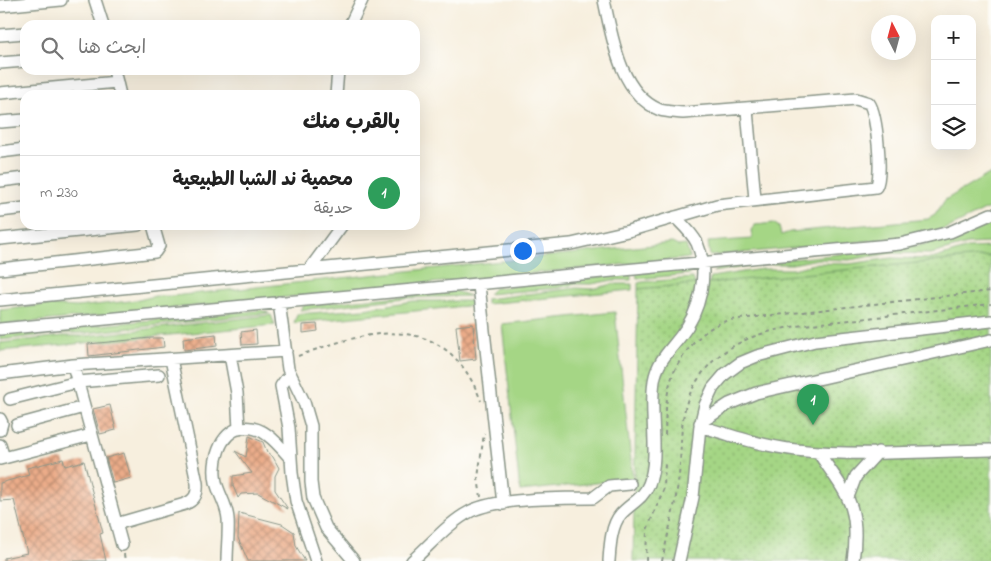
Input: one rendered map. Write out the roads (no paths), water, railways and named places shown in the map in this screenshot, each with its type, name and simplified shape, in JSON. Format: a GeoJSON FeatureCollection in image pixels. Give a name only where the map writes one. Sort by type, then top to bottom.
{"type":"FeatureCollection","features":[{"type":"Feature","properties":{"kind":"street"},"geometry":{"type":"LineString","coordinates":[[0,6],[61,0]]}},
{"type":"Feature","properties":{"kind":"street"},"geometry":{"type":"LineString","coordinates":[[95,0],[101,20]]}},
{"type":"Feature","properties":{"kind":"street"},"geometry":{"type":"LineString","coordinates":[[352,20],[362,0]]}},
{"type":"Feature","properties":{"kind":"street"},"geometry":{"type":"LineString","coordinates":[[0,300],[571,244],[620,233],[717,205],[754,199],[876,187],[879,174],[874,112],[865,101],[856,99],[747,110],[683,114],[660,110],[646,102],[628,81],[622,67],[604,0]]}},
{"type":"Feature","properties":{"kind":"street"},"geometry":{"type":"LineString","coordinates":[[0,35],[20,33]]}},
{"type":"Feature","properties":{"kind":"street"},"geometry":{"type":"LineString","coordinates":[[0,63],[20,61]]}},
{"type":"Feature","properties":{"kind":"street"},"geometry":{"type":"LineString","coordinates":[[115,75],[119,90]]}},
{"type":"Feature","properties":{"kind":"street"},"geometry":{"type":"LineString","coordinates":[[336,90],[338,75]]}},
{"type":"Feature","properties":{"kind":"street"},"geometry":{"type":"LineString","coordinates":[[39,90],[117,82]]}},
{"type":"Feature","properties":{"kind":"street"},"geometry":{"type":"LineString","coordinates":[[0,94],[20,92]]}},
{"type":"Feature","properties":{"kind":"street"},"geometry":{"type":"LineString","coordinates":[[747,110],[754,199]]}},
{"type":"Feature","properties":{"kind":"street"},"geometry":{"type":"LineString","coordinates":[[0,122],[20,120]]}},
{"type":"Feature","properties":{"kind":"street"},"geometry":{"type":"LineString","coordinates":[[0,152],[20,150]]}},
{"type":"Feature","properties":{"kind":"street"},"geometry":{"type":"LineString","coordinates":[[0,181],[20,179]]}},
{"type":"Feature","properties":{"kind":"street"},"geometry":{"type":"LineString","coordinates":[[0,211],[20,209]]}},
{"type":"Feature","properties":{"kind":"street"},"geometry":{"type":"LineString","coordinates":[[0,329],[900,244],[950,232],[991,214]]}},
{"type":"Feature","properties":{"kind":"street"},"geometry":{"type":"LineString","coordinates":[[609,561],[616,521],[626,509],[640,499],[651,476],[653,393],[656,372],[666,353],[686,328],[696,309],[701,290],[699,263],[692,236],[675,217]]}},
{"type":"Feature","properties":{"kind":"street"},"geometry":{"type":"LineString","coordinates":[[0,239],[89,230]]}},
{"type":"Feature","properties":{"kind":"street"},"geometry":{"type":"LineString","coordinates":[[0,270],[155,252],[159,246],[154,230]]}},
{"type":"Feature","properties":{"kind":"street"},"geometry":{"type":"LineString","coordinates":[[309,270],[338,230]]}},
{"type":"Feature","properties":{"kind":"street"},"geometry":{"type":"LineString","coordinates":[[480,285],[503,504]]}},
{"type":"Feature","properties":{"kind":"street"},"geometry":{"type":"LineString","coordinates":[[282,302],[286,356],[291,377],[304,402],[312,426],[311,482],[316,506],[326,528],[354,561]]}},
{"type":"Feature","properties":{"kind":"street"},"geometry":{"type":"LineString","coordinates":[[679,561],[693,497],[700,424],[705,405],[713,388],[725,374],[740,363],[757,356],[814,342],[991,321]]}},
{"type":"Feature","properties":{"kind":"street"},"geometry":{"type":"LineString","coordinates":[[700,424],[729,404],[756,393],[991,340]]}},
{"type":"Feature","properties":{"kind":"street"},"geometry":{"type":"LineString","coordinates":[[0,374],[74,365],[234,355],[286,356]]}},
{"type":"Feature","properties":{"kind":"street"},"geometry":{"type":"LineString","coordinates":[[234,355],[239,429]]}},
{"type":"Feature","properties":{"kind":"street"},"geometry":{"type":"LineString","coordinates":[[116,524],[185,504],[190,502],[197,494],[197,483],[171,359]]}},
{"type":"Feature","properties":{"kind":"street"},"geometry":{"type":"LineString","coordinates":[[74,365],[91,435],[122,545]]}},
{"type":"Feature","properties":{"kind":"street"},"geometry":{"type":"LineString","coordinates":[[10,398],[78,382],[160,376]]}},
{"type":"Feature","properties":{"kind":"street"},"geometry":{"type":"LineString","coordinates":[[291,377],[286,379],[282,386],[289,428],[291,459],[298,507],[316,561]]}},
{"type":"Feature","properties":{"kind":"street"},"geometry":{"type":"LineString","coordinates":[[17,425],[84,407]]}},
{"type":"Feature","properties":{"kind":"street"},"geometry":{"type":"LineString","coordinates":[[0,419],[2,423],[0,430]]}},
{"type":"Feature","properties":{"kind":"street"},"geometry":{"type":"LineString","coordinates":[[700,424],[767,445],[818,452],[991,450]]}},
{"type":"Feature","properties":{"kind":"street"},"geometry":{"type":"LineString","coordinates":[[227,561],[228,519],[216,484],[215,465],[220,447],[225,439],[239,429],[248,427],[265,433],[291,459]]}},
{"type":"Feature","properties":{"kind":"street"},"geometry":{"type":"LineString","coordinates":[[0,445],[2,459],[91,435]]}},
{"type":"Feature","properties":{"kind":"street"},"geometry":{"type":"LineString","coordinates":[[818,452],[848,497],[856,523],[853,561]]}},
{"type":"Feature","properties":{"kind":"street"},"geometry":{"type":"LineString","coordinates":[[848,497],[856,476],[878,452]]}},
{"type":"Feature","properties":{"kind":"street"},"geometry":{"type":"LineString","coordinates":[[412,561],[459,519],[483,507],[574,497],[593,498],[609,486],[630,484]]}},
{"type":"Feature","properties":{"kind":"place","name":"محمية ند الشبا الطبيعية"},"geometry":{"type":"Point","coordinates":[813,425]}}]}
